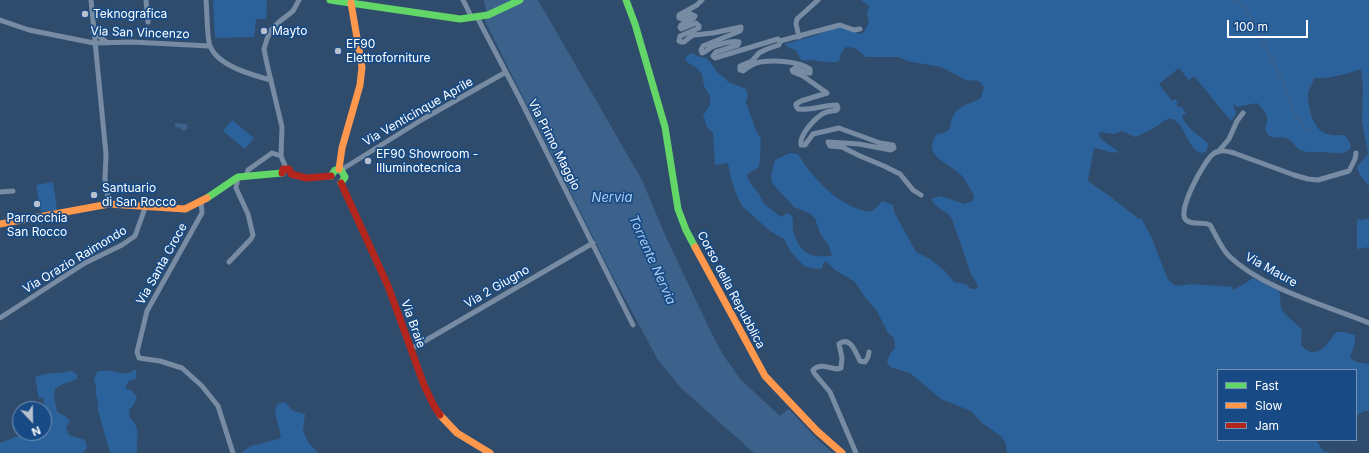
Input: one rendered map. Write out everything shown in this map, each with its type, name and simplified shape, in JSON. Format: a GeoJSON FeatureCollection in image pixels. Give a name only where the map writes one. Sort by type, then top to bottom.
{"type":"FeatureCollection","features":[{"type":"Feature","properties":{"kind":"street"},"geometry":{"type":"LineString","coordinates":[[91,0],[106,154],[105,179],[109,204]]}},
{"type":"Feature","properties":{"kind":"street"},"geometry":{"type":"LineString","coordinates":[[146,0],[148,22]]}},
{"type":"Feature","properties":{"kind":"street"},"geometry":{"type":"LineString","coordinates":[[206,0],[209,46],[217,55],[234,67],[252,75],[271,80]]}},
{"type":"Feature","properties":{"kind":"street"},"geometry":{"type":"LineString","coordinates":[[286,171],[281,156],[282,127],[266,64],[264,49],[271,30],[293,11],[299,0]]}},
{"type":"Feature","properties":{"kind":"street"},"geometry":{"type":"LineString","coordinates":[[331,0],[446,18],[476,18],[498,11],[520,0]]}},
{"type":"Feature","properties":{"kind":"street","name":"Via Primo Maggio"},"geometry":{"type":"LineString","coordinates":[[463,0],[476,18],[506,72],[633,325]]}},
{"type":"Feature","properties":{"kind":"street","name":"Corso della Repubblica"},"geometry":{"type":"LineString","coordinates":[[626,0],[635,24],[659,106],[669,146],[678,209],[686,230],[718,291],[766,376],[817,431],[842,453]]}},
{"type":"Feature","properties":{"kind":"street"},"geometry":{"type":"LineString","coordinates":[[702,0],[697,5],[679,15],[681,18],[694,14],[695,17],[681,25],[680,27],[682,29],[696,23],[699,26],[699,28],[680,36],[679,41],[684,42],[694,35],[713,33],[741,27],[740,31],[704,46],[701,50],[702,53],[716,46],[736,41],[739,42],[738,45],[716,52],[713,56],[714,58],[776,39],[780,41],[799,37],[840,25],[854,30],[860,29]]}},
{"type":"Feature","properties":{"kind":"street"},"geometry":{"type":"LineString","coordinates":[[799,37],[796,24],[797,19],[818,0]]}},
{"type":"Feature","properties":{"kind":"street"},"geometry":{"type":"LineString","coordinates":[[340,170],[342,148],[360,85],[362,66],[351,4]]}},
{"type":"Feature","properties":{"kind":"street","name":"Via San Vincenzo"},"geometry":{"type":"LineString","coordinates":[[0,20],[29,30],[94,43],[132,42],[209,46]]}},
{"type":"Feature","properties":{"kind":"street"},"geometry":{"type":"LineString","coordinates":[[94,32],[108,43]]}},
{"type":"Feature","properties":{"kind":"street"},"geometry":{"type":"LineString","coordinates":[[780,41],[778,46],[759,53],[752,61],[740,66],[739,69],[743,71],[759,62],[788,62],[802,64],[810,69],[811,72],[808,74],[795,68],[792,71],[803,76],[827,93],[796,103],[796,108],[805,110],[828,105],[837,105],[838,109],[836,111],[825,112],[817,118],[802,135],[801,145],[805,146],[813,134],[839,128],[880,143],[893,145],[894,148],[891,150],[859,144],[828,142],[830,146],[847,148],[860,156],[900,174],[912,190],[921,195]]}},
{"type":"Feature","properties":{"kind":"street","name":"Via Venticinque Aprile"},"geometry":{"type":"LineString","coordinates":[[340,170],[423,119],[506,72]]}},
{"type":"Feature","properties":{"kind":"street"},"geometry":{"type":"LineString","coordinates":[[1218,152],[1229,139],[1237,121],[1243,114]]}},
{"type":"Feature","properties":{"kind":"street"},"geometry":{"type":"LineString","coordinates":[[1218,152],[1225,151],[1234,153],[1294,175],[1318,180],[1349,171],[1355,159],[1356,153]]}},
{"type":"Feature","properties":{"kind":"street","name":"Via Maure"},"geometry":{"type":"LineString","coordinates":[[1218,152],[1213,154],[1204,165],[1190,193],[1183,212],[1186,220],[1208,224],[1228,255],[1246,270],[1297,296],[1369,323]]}},
{"type":"Feature","properties":{"kind":"street"},"geometry":{"type":"LineString","coordinates":[[0,224],[109,204],[145,208],[185,209],[202,202],[242,176],[272,153],[281,156]]}},
{"type":"Feature","properties":{"kind":"street"},"geometry":{"type":"LineString","coordinates":[[331,176],[332,172],[340,170]]}},
{"type":"Feature","properties":{"kind":"street"},"geometry":{"type":"LineString","coordinates":[[331,176],[334,182],[341,183],[345,177],[344,173],[340,170]]}},
{"type":"Feature","properties":{"kind":"street"},"geometry":{"type":"LineString","coordinates":[[242,176],[286,171],[305,179],[316,176],[331,176]]}},
{"type":"Feature","properties":{"kind":"street"},"geometry":{"type":"LineString","coordinates":[[229,262],[253,235],[248,214],[236,188],[242,176]]}},
{"type":"Feature","properties":{"kind":"street","name":"Via Braie"},"geometry":{"type":"LineString","coordinates":[[341,183],[388,286],[424,385],[434,406],[444,420],[457,433],[490,453]]}},
{"type":"Feature","properties":{"kind":"street"},"geometry":{"type":"LineString","coordinates":[[0,192],[14,191]]}},
{"type":"Feature","properties":{"kind":"street","name":"Via Santa Croce"},"geometry":{"type":"LineString","coordinates":[[202,202],[202,213],[147,311],[137,352],[139,358],[160,361],[182,368],[202,386],[218,406],[233,453]]}},
{"type":"Feature","properties":{"kind":"street","name":"Via Orazio Raimondo"},"geometry":{"type":"LineString","coordinates":[[0,318],[85,263],[122,245],[135,236],[145,208]]}},
{"type":"Feature","properties":{"kind":"street","name":"Via 2 Giugno"},"geometry":{"type":"LineString","coordinates":[[411,349],[592,243]]}},
{"type":"Feature","properties":{"kind":"street"},"geometry":{"type":"LineString","coordinates":[[856,453],[830,392],[813,370],[819,367],[827,366],[837,369],[841,368],[842,358],[839,344],[842,341],[852,345],[860,361],[865,362],[869,352]]}},
{"type":"Feature","properties":{"kind":"shaded area"},"geometry":{"type":"Polygon","coordinates":[[[213,0],[267,0],[266,19],[256,19],[254,37],[215,38],[213,0]]]}},
{"type":"Feature","properties":{"kind":"shaded area"},"geometry":{"type":"Polygon","coordinates":[[[861,0],[1369,0],[1369,186],[1360,175],[1357,167],[1368,154],[1362,120],[1363,87],[1361,69],[1331,77],[1314,78],[1308,93],[1310,112],[1318,128],[1327,134],[1342,135],[1347,138],[1351,147],[1345,152],[1305,152],[1286,138],[1271,137],[1265,129],[1267,120],[1266,114],[1257,103],[1237,107],[1233,104],[1236,114],[1231,121],[1194,76],[1189,80],[1179,68],[1159,84],[1172,101],[1175,99],[1179,108],[1181,106],[1186,113],[1182,116],[1190,129],[1208,144],[1206,152],[1200,152],[1195,149],[1179,123],[1174,120],[1168,119],[1135,137],[1122,131],[1114,134],[1100,132],[1099,135],[1101,139],[1119,152],[1110,152],[1094,148],[1088,180],[1139,219],[1141,218],[1151,236],[1168,280],[1176,286],[1192,284],[1232,287],[1233,290],[1253,278],[1279,291],[1281,308],[1302,330],[1301,345],[1306,350],[1316,352],[1321,350],[1336,332],[1344,332],[1355,335],[1350,358],[1356,362],[1369,364],[1369,411],[1364,411],[1357,415],[1357,369],[1217,369],[1217,441],[1317,441],[1323,451],[1332,453],[1007,453],[1006,444],[1002,437],[982,423],[971,411],[941,399],[910,373],[890,367],[887,362],[890,354],[895,348],[894,338],[888,333],[877,311],[864,296],[855,282],[835,270],[826,261],[822,268],[818,269],[803,265],[791,252],[784,239],[770,231],[743,207],[731,179],[728,163],[715,165],[713,133],[707,127],[703,116],[710,104],[710,96],[704,86],[702,74],[685,59],[692,53],[699,57],[706,58],[717,72],[728,82],[746,89],[748,96],[746,103],[757,133],[761,139],[759,167],[747,176],[764,204],[781,217],[787,213],[791,215],[794,234],[803,250],[811,255],[832,256],[829,246],[820,233],[815,218],[809,213],[794,207],[772,183],[771,175],[775,160],[790,153],[798,154],[819,182],[838,198],[848,204],[870,212],[882,201],[893,205],[894,212],[916,252],[930,259],[944,270],[954,282],[966,284],[971,289],[975,289],[978,287],[977,283],[971,274],[952,219],[947,213],[936,206],[931,199],[941,196],[964,204],[973,201],[974,196],[962,176],[939,159],[932,148],[937,134],[944,133],[950,129],[953,115],[956,111],[981,98],[984,87],[979,81],[966,80],[941,67],[907,61],[899,57],[866,57],[852,47],[846,47],[841,53],[839,61],[836,62],[801,60],[796,50],[785,44],[817,35],[836,27],[860,34],[864,32],[869,22],[867,14],[869,6],[861,0]]]}},
{"type":"Feature","properties":{"kind":"shaded area"},"geometry":{"type":"Polygon","coordinates":[[[232,120],[254,138],[245,149],[223,131],[232,120]]]}},
{"type":"Feature","properties":{"kind":"shaded area"},"geometry":{"type":"Polygon","coordinates":[[[53,182],[57,210],[41,212],[36,185],[53,182]]]}},
{"type":"Feature","properties":{"kind":"shaded area"},"geometry":{"type":"Polygon","coordinates":[[[1369,218],[1369,247],[1357,249],[1357,219],[1363,220],[1369,218]]]}},
{"type":"Feature","properties":{"kind":"shaded area"},"geometry":{"type":"Polygon","coordinates":[[[136,369],[136,379],[129,381],[125,388],[132,391],[137,397],[129,410],[130,418],[136,426],[138,434],[137,453],[110,453],[98,410],[94,380],[97,372],[109,371],[127,373],[136,369]]]}},
{"type":"Feature","properties":{"kind":"shaded area"},"geometry":{"type":"Polygon","coordinates":[[[71,371],[77,374],[77,379],[63,384],[55,389],[54,397],[57,412],[65,416],[70,421],[66,428],[69,435],[85,440],[87,447],[83,453],[0,453],[0,443],[12,438],[12,441],[52,441],[52,401],[44,401],[43,397],[39,399],[35,377],[44,374],[71,371]]]}},
{"type":"Feature","properties":{"kind":"shaded area"},"geometry":{"type":"Polygon","coordinates":[[[285,402],[293,411],[305,414],[303,431],[308,442],[318,453],[241,453],[251,446],[279,439],[281,436],[275,413],[277,404],[285,402]]]}},
{"type":"Feature","properties":{"kind":"water","name":"Nervia"},"geometry":{"type":"Polygon","coordinates":[[[484,0],[538,0],[642,180],[665,235],[723,355],[741,380],[780,416],[789,409],[818,440],[833,453],[754,453],[681,388],[658,360],[612,275],[485,21],[486,9],[484,0]]]}},
{"type":"Feature","properties":{"kind":"water"},"geometry":{"type":"Polygon","coordinates":[[[175,123],[186,124],[188,127],[186,130],[181,130],[181,128],[175,127],[175,123]]]}},
{"type":"Feature","properties":{"kind":"waterway"},"geometry":{"type":"LineString","coordinates":[[1234,0],[1245,9],[1258,27],[1262,40],[1280,76],[1296,116],[1308,131]]}},
{"type":"Feature","properties":{"kind":"traffic: fast"},"geometry":{"type":"LineString","coordinates":[[330,0],[460,19],[488,15],[520,0]]}},
{"type":"Feature","properties":{"kind":"traffic: fast"},"geometry":{"type":"LineString","coordinates":[[626,0],[635,24],[665,127],[678,209],[686,230],[695,247]]}},
{"type":"Feature","properties":{"kind":"traffic: fast"},"geometry":{"type":"LineString","coordinates":[[331,176],[335,170],[341,170],[345,177],[341,183]]}},
{"type":"Feature","properties":{"kind":"traffic: fast"},"geometry":{"type":"LineString","coordinates":[[207,198],[238,177],[282,173]]}},
{"type":"Feature","properties":{"kind":"traffic: slow"},"geometry":{"type":"LineString","coordinates":[[339,169],[342,148],[360,85],[362,67],[351,3]]}},
{"type":"Feature","properties":{"kind":"traffic: slow"},"geometry":{"type":"LineString","coordinates":[[0,224],[109,204],[185,209],[207,198]]}},
{"type":"Feature","properties":{"kind":"traffic: slow"},"geometry":{"type":"LineString","coordinates":[[695,247],[765,376],[817,431],[842,453]]}},
{"type":"Feature","properties":{"kind":"traffic: slow"},"geometry":{"type":"LineString","coordinates":[[440,415],[457,433],[490,453]]}},
{"type":"Feature","properties":{"kind":"traffic: jam"},"geometry":{"type":"LineString","coordinates":[[282,173],[283,169],[289,169],[291,174],[306,178],[331,176]]}},
{"type":"Feature","properties":{"kind":"traffic: jam"},"geometry":{"type":"LineString","coordinates":[[341,183],[388,286],[424,385],[440,415]]}},
{"type":"Feature","properties":{"kind":"place","name":"Teknografica"},"geometry":{"type":"Point","coordinates":[85,14]}},
{"type":"Feature","properties":{"kind":"place","name":"Mayto"},"geometry":{"type":"Point","coordinates":[264,31]}},
{"type":"Feature","properties":{"kind":"place","name":"EF90 Elettroforniture"},"geometry":{"type":"Point","coordinates":[338,51]}},
{"type":"Feature","properties":{"kind":"place","name":"EF90 Showroom - Illuminotecnica"},"geometry":{"type":"Point","coordinates":[368,161]}},
{"type":"Feature","properties":{"kind":"place","name":"Santuario di San Rocco"},"geometry":{"type":"Point","coordinates":[94,195]}},
{"type":"Feature","properties":{"kind":"place","name":"Parrocchia San Rocco"},"geometry":{"type":"Point","coordinates":[37,204]}},
{"type":"Feature","properties":{"kind":"water label","name":"Torrente Nervia"},"geometry":{"type":"Point","coordinates":[652,260]}}]}
